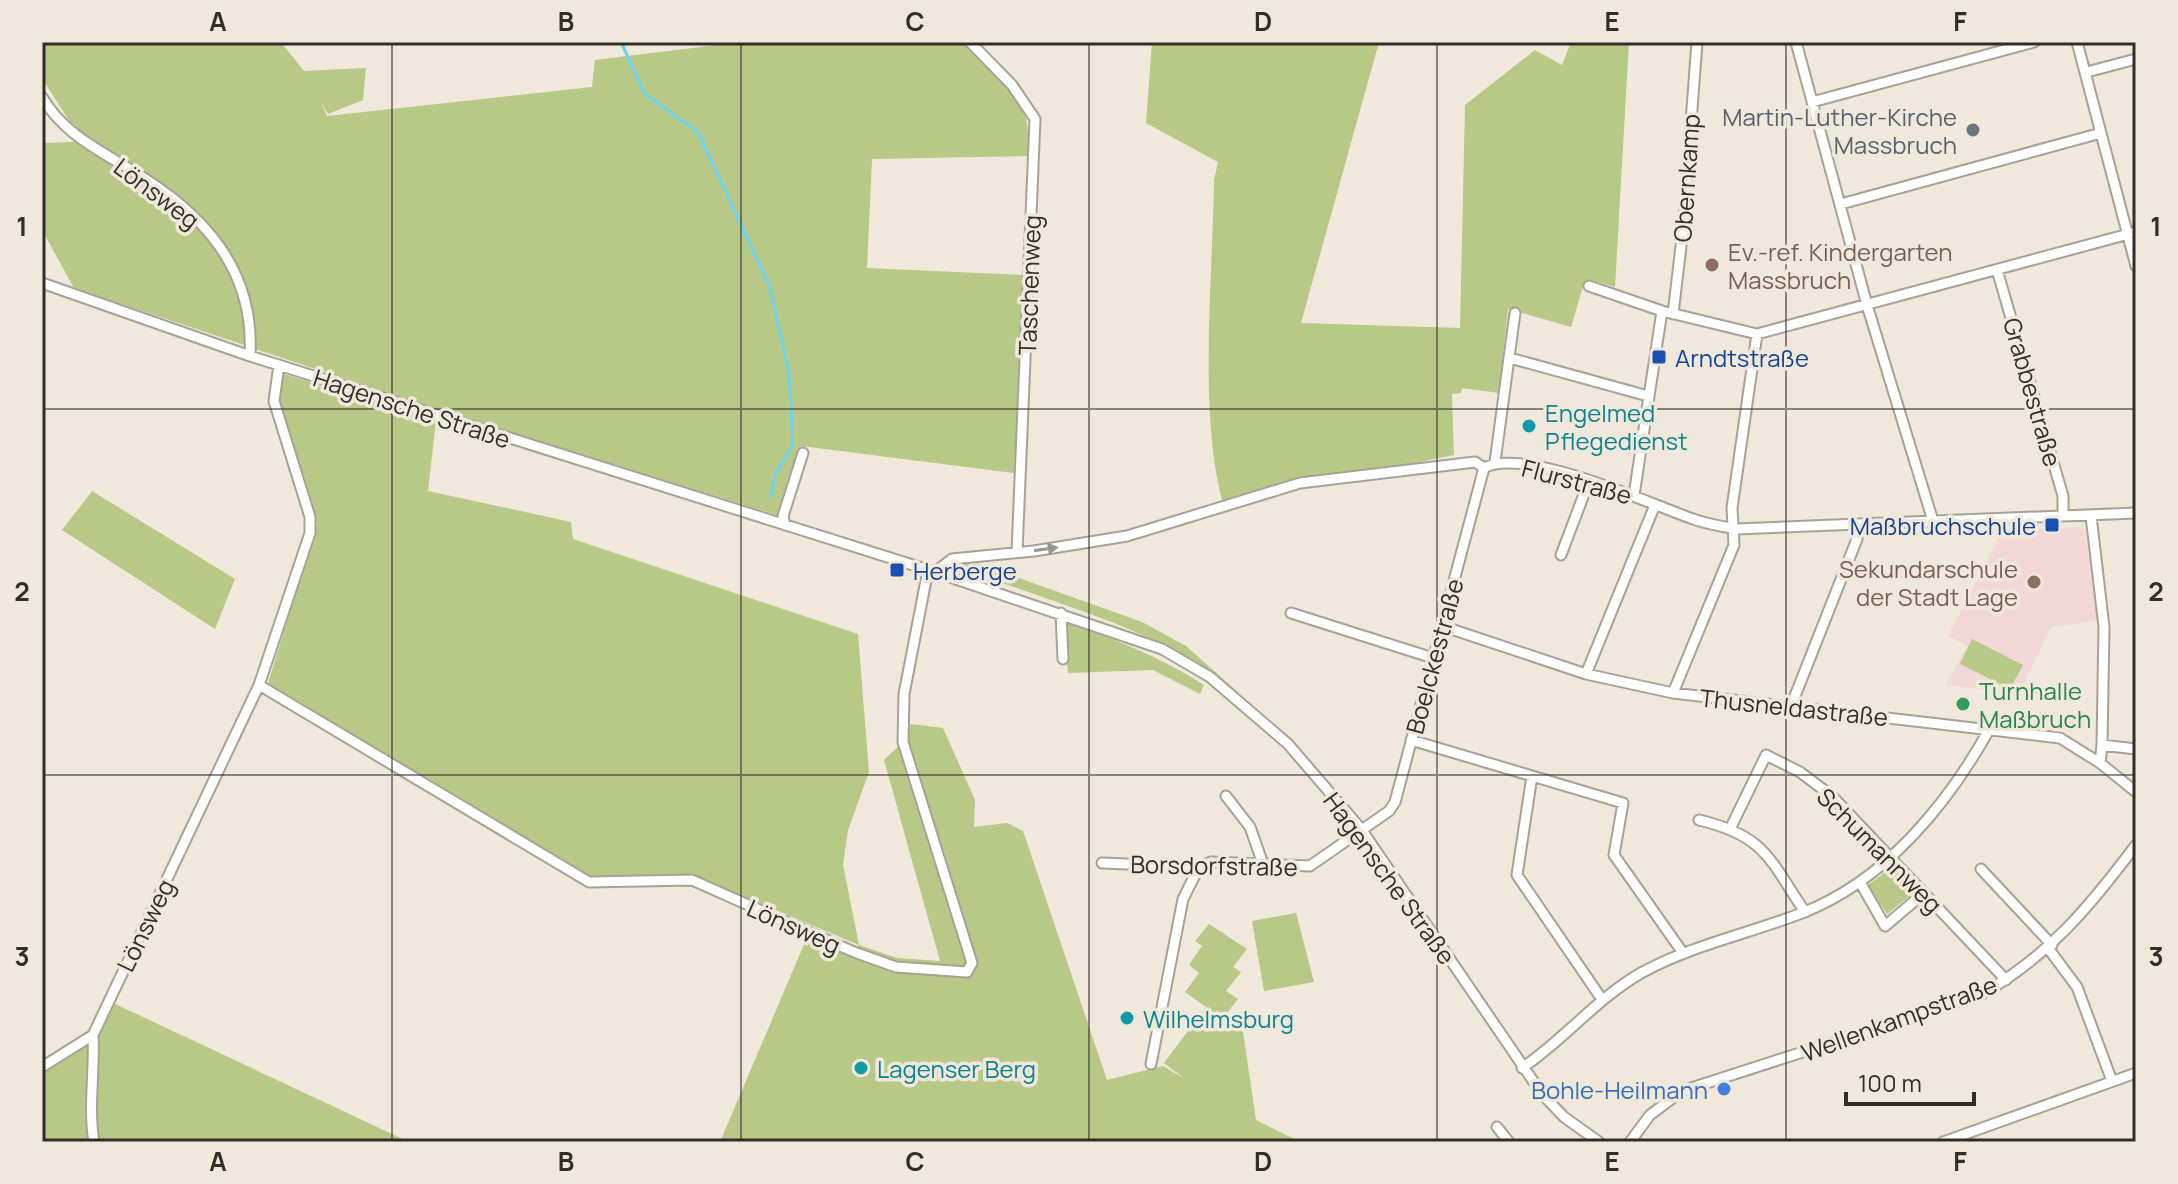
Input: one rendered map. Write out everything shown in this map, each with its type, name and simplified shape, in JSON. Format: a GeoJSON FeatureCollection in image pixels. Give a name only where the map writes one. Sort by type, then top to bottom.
{"type":"FeatureCollection","features":[{"type":"Feature","properties":{"kind":"street","name":"Taschenweg"},"geometry":{"type":"LineString","coordinates":[[970,42],[1012,85],[1035,119],[1017,552]]}},
{"type":"Feature","properties":{"kind":"street","name":"Obernkamp"},"geometry":{"type":"LineString","coordinates":[[1668,313],[1683,229],[1697,42]]}},
{"type":"Feature","properties":{"kind":"street"},"geometry":{"type":"LineString","coordinates":[[1796,42],[1867,305],[1933,521]]}},
{"type":"Feature","properties":{"kind":"street"},"geometry":{"type":"LineString","coordinates":[[1812,102],[2034,42]]}},
{"type":"Feature","properties":{"kind":"street"},"geometry":{"type":"LineString","coordinates":[[2077,42],[2132,233],[2136,266]]}},
{"type":"Feature","properties":{"kind":"street"},"geometry":{"type":"LineString","coordinates":[[2087,72],[2136,59]]}},
{"type":"Feature","properties":{"kind":"street","name":"Lönsweg"},"geometry":{"type":"LineString","coordinates":[[42,97],[73,135],[174,199],[222,246],[241,286],[251,340],[250,356]]}},
{"type":"Feature","properties":{"kind":"street"},"geometry":{"type":"LineString","coordinates":[[1841,204],[2101,133]]}},
{"type":"Feature","properties":{"kind":"street"},"geometry":{"type":"LineString","coordinates":[[1589,286],[1668,313],[1757,334],[2132,233]]}},
{"type":"Feature","properties":{"kind":"street","name":"Grabbestraße"},"geometry":{"type":"LineString","coordinates":[[1997,270],[2063,496],[2063,515]]}},
{"type":"Feature","properties":{"kind":"street","name":"Hagensche Straße"},"geometry":{"type":"LineString","coordinates":[[42,283],[250,356],[932,571],[1162,649],[1210,677],[1288,744],[1361,829],[1522,1068],[1564,1117],[1599,1142]]}},
{"type":"Feature","properties":{"kind":"street"},"geometry":{"type":"LineString","coordinates":[[1495,462],[1515,313]]}},
{"type":"Feature","properties":{"kind":"street"},"geometry":{"type":"LineString","coordinates":[[1634,495],[1648,396],[1668,313]]}},
{"type":"Feature","properties":{"kind":"street"},"geometry":{"type":"LineString","coordinates":[[1673,693],[1734,545],[1736,529],[1732,508],[1757,334]]}},
{"type":"Feature","properties":{"kind":"street"},"geometry":{"type":"LineString","coordinates":[[1510,358],[1648,396]]}},
{"type":"Feature","properties":{"kind":"street","name":"Lönsweg"},"geometry":{"type":"LineString","coordinates":[[94,1142],[90,1122],[95,1068],[93,1035],[259,685],[310,533],[310,517],[274,401],[279,365]]}},
{"type":"Feature","properties":{"kind":"street"},"geometry":{"type":"LineString","coordinates":[[785,525],[783,516],[803,453]]}},
{"type":"Feature","properties":{"kind":"street"},"geometry":{"type":"LineString","coordinates":[[932,571],[952,559],[1127,536],[1300,483],[1475,462],[1484,468]]}},
{"type":"Feature","properties":{"kind":"street","name":"Flurstraße"},"geometry":{"type":"LineString","coordinates":[[1484,468],[1495,462],[1540,468],[1634,495],[1697,521],[1736,529],[2136,513]]}},
{"type":"Feature","properties":{"kind":"street","name":"Boelckestraße"},"geometry":{"type":"LineString","coordinates":[[1361,829],[1392,807],[1484,468]]}},
{"type":"Feature","properties":{"kind":"street"},"geometry":{"type":"LineString","coordinates":[[1561,555],[1589,481]]}},
{"type":"Feature","properties":{"kind":"street"},"geometry":{"type":"LineString","coordinates":[[1586,674],[1655,505]]}},
{"type":"Feature","properties":{"kind":"street"},"geometry":{"type":"LineString","coordinates":[[2091,516],[2104,627],[2100,763]]}},
{"type":"Feature","properties":{"kind":"street"},"geometry":{"type":"LineString","coordinates":[[1791,706],[1857,539],[1859,524]]}},
{"type":"Feature","properties":{"kind":"street","name":"Lönsweg"},"geometry":{"type":"LineString","coordinates":[[259,685],[589,882],[692,880],[896,967],[967,972],[972,963],[903,742],[904,694],[932,571]]}},
{"type":"Feature","properties":{"kind":"street"},"geometry":{"type":"LineString","coordinates":[[1061,613],[1063,659]]}},
{"type":"Feature","properties":{"kind":"street"},"geometry":{"type":"LineString","coordinates":[[1291,613],[1433,658]]}},
{"type":"Feature","properties":{"kind":"street","name":"Thusneldastraße"},"geometry":{"type":"LineString","coordinates":[[1442,626],[1586,674],[1673,693],[2060,738],[2100,763],[2136,792]]}},
{"type":"Feature","properties":{"kind":"street"},"geometry":{"type":"LineString","coordinates":[[1522,1068],[1601,998],[1683,953],[1805,912],[1860,882],[1892,859],[1975,755],[1990,728]]}},
{"type":"Feature","properties":{"kind":"street"},"geometry":{"type":"LineString","coordinates":[[1411,740],[1623,803],[1614,855],[1683,953]]}},
{"type":"Feature","properties":{"kind":"street"},"geometry":{"type":"LineString","coordinates":[[2102,745],[2136,749]]}},
{"type":"Feature","properties":{"kind":"street","name":"Schumannweg"},"geometry":{"type":"LineString","coordinates":[[1731,827],[1766,755],[1800,772],[1833,797],[2006,980]]}},
{"type":"Feature","properties":{"kind":"street"},"geometry":{"type":"LineString","coordinates":[[1532,776],[1517,875],[1601,998]]}},
{"type":"Feature","properties":{"kind":"street"},"geometry":{"type":"LineString","coordinates":[[1226,796],[1250,827],[1263,864]]}},
{"type":"Feature","properties":{"kind":"street"},"geometry":{"type":"LineString","coordinates":[[1699,820],[1731,827],[1765,852],[1805,912]]}},
{"type":"Feature","properties":{"kind":"street","name":"Borsdorfstraße"},"geometry":{"type":"LineString","coordinates":[[1102,863],[1199,867],[1211,862],[1310,866],[1361,829]]}},
{"type":"Feature","properties":{"kind":"street","name":"Wellenkampstraße"},"geometry":{"type":"LineString","coordinates":[[1630,1142],[1650,1115],[1682,1091],[1982,994],[2006,980],[2050,946],[2085,913],[2136,845]]}},
{"type":"Feature","properties":{"kind":"street"},"geometry":{"type":"LineString","coordinates":[[1151,1064],[1183,899],[1199,867]]}},
{"type":"Feature","properties":{"kind":"street"},"geometry":{"type":"LineString","coordinates":[[1981,869],[2050,946],[2077,987],[2112,1081]]}},
{"type":"Feature","properties":{"kind":"street"},"geometry":{"type":"LineString","coordinates":[[1860,882],[1885,926],[1924,893]]}},
{"type":"Feature","properties":{"kind":"street"},"geometry":{"type":"LineString","coordinates":[[42,1067],[93,1035]]}},
{"type":"Feature","properties":{"kind":"street"},"geometry":{"type":"LineString","coordinates":[[1943,1142],[2136,1073]]}},
{"type":"Feature","properties":{"kind":"street"},"geometry":{"type":"LineString","coordinates":[[1497,1127],[1509,1142]]}},
{"type":"Feature","properties":{"kind":"shaded area","name":"Sekundarschule der Stadt Lage"},"geometry":{"type":"Polygon","coordinates":[[[2080,527],[2085,530],[2097,621],[2051,627],[2022,687],[2009,704],[2005,699],[1985,698],[1985,690],[1946,685],[1967,646],[1948,636],[1997,542],[1997,531],[2080,527]]]}},
{"type":"Feature","properties":{"kind":"green space"},"geometry":{"type":"Polygon","coordinates":[[[42,42],[281,42],[304,71],[366,68],[363,100],[328,114],[321,102],[327,116],[592,87],[595,60],[741,42],[962,42],[1024,105],[1032,156],[872,159],[867,268],[1026,275],[1014,473],[801,446],[783,517],[393,395],[74,288],[42,230],[42,143],[95,141],[73,127],[42,78],[42,42]]]}},
{"type":"Feature","properties":{"kind":"green space"},"geometry":{"type":"Polygon","coordinates":[[[1152,42],[1379,42],[1301,323],[1460,328],[1465,105],[1535,50],[1562,65],[1571,42],[1629,42],[1615,287],[1592,280],[1584,283],[1571,327],[1508,309],[1499,393],[1462,388],[1461,393],[1452,394],[1454,455],[1404,465],[1301,478],[1223,503],[1215,467],[1209,386],[1214,180],[1218,162],[1146,123],[1152,42]]]}},
{"type":"Feature","properties":{"kind":"green space"},"geometry":{"type":"Polygon","coordinates":[[[284,374],[436,421],[428,491],[571,522],[573,539],[858,634],[869,772],[848,830],[843,865],[859,945],[691,874],[590,877],[268,683],[317,524],[278,402],[284,374]]]}},
{"type":"Feature","properties":{"kind":"green space"},"geometry":{"type":"Polygon","coordinates":[[[92,491],[235,579],[215,629],[62,530],[92,491]]]}},
{"type":"Feature","properties":{"kind":"green space"},"geometry":{"type":"Polygon","coordinates":[[[971,561],[1142,622],[1186,646],[1240,694],[1207,670],[1147,637],[955,564],[971,561]]]}},
{"type":"Feature","properties":{"kind":"green space"},"geometry":{"type":"Polygon","coordinates":[[[1062,621],[1170,665],[1204,685],[1200,694],[1153,670],[1068,673],[1062,621]]]}},
{"type":"Feature","properties":{"kind":"green space"},"geometry":{"type":"Polygon","coordinates":[[[1972,639],[2023,665],[2010,689],[1960,664],[1972,639]]]}},
{"type":"Feature","properties":{"kind":"green space"},"geometry":{"type":"Polygon","coordinates":[[[911,724],[943,728],[975,800],[974,827],[1007,823],[1023,831],[1107,1080],[1163,1066],[1185,1079],[1164,1063],[1206,1007],[1185,992],[1199,973],[1189,965],[1202,946],[1195,941],[1209,924],[1247,949],[1233,967],[1241,972],[1226,991],[1238,999],[1223,1018],[1243,1032],[1256,1120],[1300,1142],[720,1142],[808,935],[853,953],[859,945],[897,958],[940,961],[884,760],[902,743],[911,724]]]}},
{"type":"Feature","properties":{"kind":"green space"},"geometry":{"type":"Polygon","coordinates":[[[1891,868],[1898,869],[1916,891],[1887,914],[1868,885],[1891,868]]]}},
{"type":"Feature","properties":{"kind":"green space"},"geometry":{"type":"Polygon","coordinates":[[[1296,913],[1314,982],[1264,991],[1252,921],[1296,913]]]}},
{"type":"Feature","properties":{"kind":"green space"},"geometry":{"type":"Polygon","coordinates":[[[111,1002],[409,1142],[97,1142],[94,1125],[99,1063],[96,1036],[111,1002]]]}},
{"type":"Feature","properties":{"kind":"green space"},"geometry":{"type":"Polygon","coordinates":[[[89,1044],[91,1142],[42,1142],[42,1071],[89,1044]]]}},
{"type":"Feature","properties":{"kind":"waterway"},"geometry":{"type":"LineString","coordinates":[[621,42],[645,94],[698,132],[770,287],[789,374],[793,444],[775,475],[771,497]]}},
{"type":"Feature","properties":{"kind":"place","name":"Martin-Luther-Kirche Massbruch"},"geometry":{"type":"Point","coordinates":[1973,130]}},
{"type":"Feature","properties":{"kind":"place","name":"Ev.-ref. Kindergarten Massbruch"},"geometry":{"type":"Point","coordinates":[1712,265]}},
{"type":"Feature","properties":{"kind":"place","name":"Arndtstraße"},"geometry":{"type":"Point","coordinates":[1659,357]}},
{"type":"Feature","properties":{"kind":"place","name":"Engelmed Pflegedienst"},"geometry":{"type":"Point","coordinates":[1529,426]}},
{"type":"Feature","properties":{"kind":"place","name":"Maßbruchschule"},"geometry":{"type":"Point","coordinates":[2052,525]}},
{"type":"Feature","properties":{"kind":"place","name":"Herberge"},"geometry":{"type":"Point","coordinates":[897,570]}},
{"type":"Feature","properties":{"kind":"place","name":"Sekundarschule der Stadt Lage"},"geometry":{"type":"Point","coordinates":[2034,582]}},
{"type":"Feature","properties":{"kind":"place","name":"Turnhalle Maßbruch"},"geometry":{"type":"Point","coordinates":[1963,704]}},
{"type":"Feature","properties":{"kind":"place","name":"Wilhelmsburg"},"geometry":{"type":"Point","coordinates":[1127,1018]}},
{"type":"Feature","properties":{"kind":"place","name":"Lagenser Berg"},"geometry":{"type":"Point","coordinates":[861,1068]}},
{"type":"Feature","properties":{"kind":"place","name":"Bohle-Heilmann"},"geometry":{"type":"Point","coordinates":[1724,1089]}}]}
